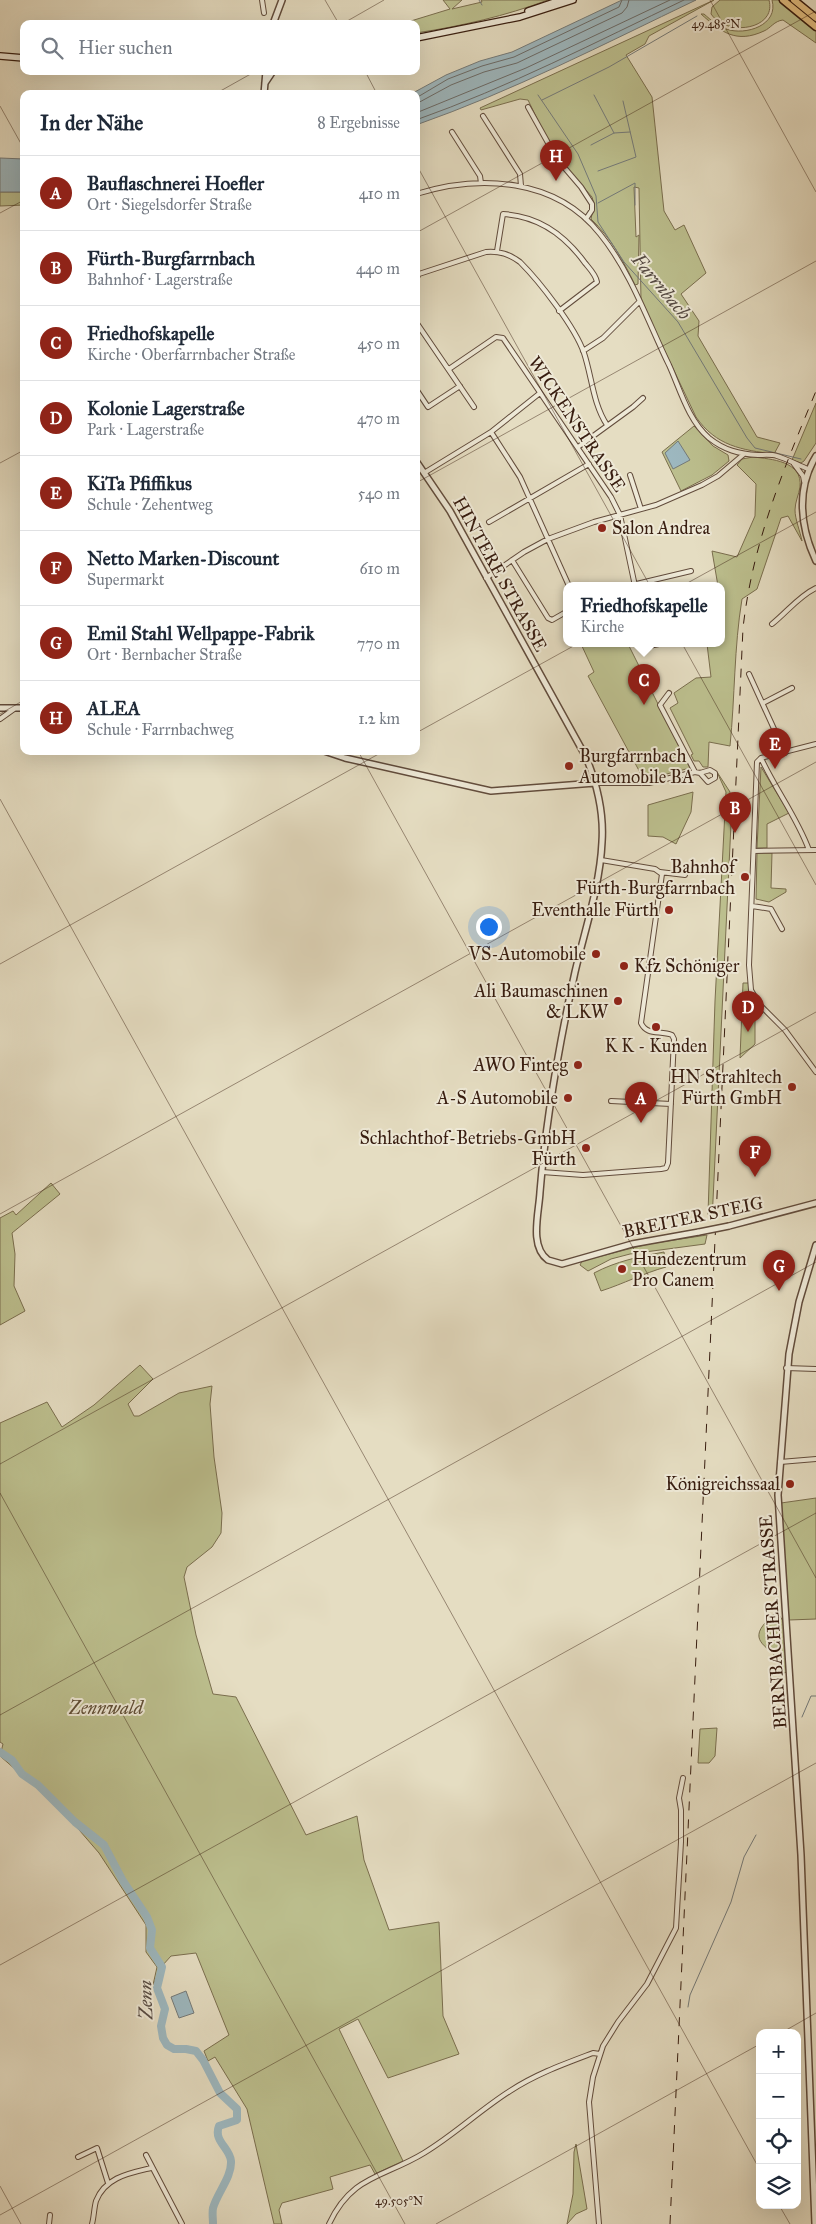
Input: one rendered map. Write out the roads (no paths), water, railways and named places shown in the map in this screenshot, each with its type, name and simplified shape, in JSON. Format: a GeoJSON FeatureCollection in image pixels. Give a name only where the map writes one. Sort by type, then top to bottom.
{"type":"FeatureCollection","features":[{"type":"Feature","properties":{"kind":"main road"},"geometry":{"type":"LineString","coordinates":[[495,22],[561,0]]}},
{"type":"Feature","properties":{"kind":"main road"},"geometry":{"type":"LineString","coordinates":[[420,37],[528,15],[574,0]]}},
{"type":"Feature","properties":{"kind":"main road"},"geometry":{"type":"LineString","coordinates":[[783,0],[816,27]]}},
{"type":"Feature","properties":{"kind":"main road"},"geometry":{"type":"LineString","coordinates":[[794,0],[816,18]]}},
{"type":"Feature","properties":{"kind":"main road"},"geometry":{"type":"LineString","coordinates":[[0,56],[20,58]]}},
{"type":"Feature","properties":{"kind":"street"},"geometry":{"type":"LineString","coordinates":[[262,0],[264,13]]}},
{"type":"Feature","properties":{"kind":"street"},"geometry":{"type":"LineString","coordinates":[[274,20],[282,0]]}},
{"type":"Feature","properties":{"kind":"street"},"geometry":{"type":"LineString","coordinates":[[264,90],[266,75]]}},
{"type":"Feature","properties":{"kind":"street"},"geometry":{"type":"LineString","coordinates":[[265,83],[270,75]]}},
{"type":"Feature","properties":{"kind":"street"},"geometry":{"type":"LineString","coordinates":[[528,107],[557,159],[581,187],[592,204],[592,210],[586,219]]}},
{"type":"Feature","properties":{"kind":"street"},"geometry":{"type":"LineString","coordinates":[[483,116],[520,174],[521,186]]}},
{"type":"Feature","properties":{"kind":"street"},"geometry":{"type":"LineString","coordinates":[[452,132],[480,176],[481,183]]}},
{"type":"Feature","properties":{"kind":"street"},"geometry":{"type":"LineString","coordinates":[[420,193],[452,186],[481,183],[521,186],[551,196],[586,219],[600,234],[614,254],[639,302],[695,421],[709,438],[734,452],[775,455],[808,469]]}},
{"type":"Feature","properties":{"kind":"street"},"geometry":{"type":"LineString","coordinates":[[497,251],[504,214],[533,220],[563,237],[596,276],[597,282],[559,311]]}},
{"type":"Feature","properties":{"kind":"street"},"geometry":{"type":"LineString","coordinates":[[420,271],[476,255],[497,251],[520,262],[559,311],[583,351],[599,413],[607,425]]}},
{"type":"Feature","properties":{"kind":"street"},"geometry":{"type":"LineString","coordinates":[[583,351],[602,338],[639,302]]}},
{"type":"Feature","properties":{"kind":"street"},"geometry":{"type":"LineString","coordinates":[[420,328],[474,408]]}},
{"type":"Feature","properties":{"kind":"street","name":"WICKENSTRASSE"},"geometry":{"type":"LineString","coordinates":[[449,369],[496,337],[503,338],[611,497],[620,515],[634,582]]}},
{"type":"Feature","properties":{"kind":"street"},"geometry":{"type":"LineString","coordinates":[[420,395],[428,406],[460,386]]}},
{"type":"Feature","properties":{"kind":"street"},"geometry":{"type":"LineString","coordinates":[[424,473],[491,432],[540,393]]}},
{"type":"Feature","properties":{"kind":"street"},"geometry":{"type":"LineString","coordinates":[[578,447],[633,408],[643,398]]}},
{"type":"Feature","properties":{"kind":"street"},"geometry":{"type":"LineString","coordinates":[[491,432],[508,458],[530,499],[567,582]]}},
{"type":"Feature","properties":{"kind":"street"},"geometry":{"type":"LineString","coordinates":[[731,464],[734,452]]}},
{"type":"Feature","properties":{"kind":"street"},"geometry":{"type":"LineString","coordinates":[[486,578],[548,539],[641,509],[702,485],[718,476],[744,454]]}},
{"type":"Feature","properties":{"kind":"street"},"geometry":{"type":"LineString","coordinates":[[816,456],[808,469],[805,484],[803,525],[816,561]]}},
{"type":"Feature","properties":{"kind":"street"},"geometry":{"type":"LineString","coordinates":[[793,462],[804,476],[805,484]]}},
{"type":"Feature","properties":{"kind":"street"},"geometry":{"type":"LineString","coordinates":[[489,522],[590,464]]}},
{"type":"Feature","properties":{"kind":"street","name":"HINTERE STRASSE"},"geometry":{"type":"LineString","coordinates":[[420,467],[450,512],[586,757],[595,783],[602,814],[601,860],[561,1037],[546,1130],[542,1172]]}},
{"type":"Feature","properties":{"kind":"street"},"geometry":{"type":"LineString","coordinates":[[630,475],[641,509]]}},
{"type":"Feature","properties":{"kind":"street"},"geometry":{"type":"LineString","coordinates":[[512,560],[548,618],[552,620],[563,614]]}},
{"type":"Feature","properties":{"kind":"street"},"geometry":{"type":"LineString","coordinates":[[647,582],[691,571]]}},
{"type":"Feature","properties":{"kind":"street"},"geometry":{"type":"LineString","coordinates":[[772,624],[799,601],[803,594],[816,588]]}},
{"type":"Feature","properties":{"kind":"street"},"geometry":{"type":"LineString","coordinates":[[749,674],[785,752]]}},
{"type":"Feature","properties":{"kind":"street"},"geometry":{"type":"LineString","coordinates":[[763,703],[792,688]]}},
{"type":"Feature","properties":{"kind":"street"},"geometry":{"type":"LineString","coordinates":[[669,693],[660,704],[695,772]]}},
{"type":"Feature","properties":{"kind":"street"},"geometry":{"type":"LineString","coordinates":[[0,708],[20,708]]}},
{"type":"Feature","properties":{"kind":"street"},"geometry":{"type":"LineString","coordinates":[[0,719],[14,709]]}},
{"type":"Feature","properties":{"kind":"street"},"geometry":{"type":"LineString","coordinates":[[760,759],[816,744]]}},
{"type":"Feature","properties":{"kind":"street"},"geometry":{"type":"LineString","coordinates":[[335,755],[491,792],[595,783],[649,782],[695,772],[700,773]]}},
{"type":"Feature","properties":{"kind":"street"},"geometry":{"type":"LineString","coordinates":[[760,759],[773,785],[802,832],[808,850]]}},
{"type":"Feature","properties":{"kind":"street"},"geometry":{"type":"LineString","coordinates":[[760,759],[749,965],[751,990],[759,1004],[785,1030],[816,1072]]}},
{"type":"Feature","properties":{"kind":"street"},"geometry":{"type":"LineString","coordinates":[[754,851],[816,850]]}},
{"type":"Feature","properties":{"kind":"street"},"geometry":{"type":"LineString","coordinates":[[601,860],[685,875]]}},
{"type":"Feature","properties":{"kind":"street"},"geometry":{"type":"LineString","coordinates":[[542,1172],[583,1175],[666,1168],[668,1163],[674,1039],[668,1033],[648,1032],[641,1023],[661,881],[660,872]]}},
{"type":"Feature","properties":{"kind":"street"},"geometry":{"type":"LineString","coordinates":[[752,906],[771,909],[782,929]]}},
{"type":"Feature","properties":{"kind":"street"},"geometry":{"type":"LineString","coordinates":[[611,1101],[671,1104]]}},
{"type":"Feature","properties":{"kind":"street","name":"BREITER STEIG"},"geometry":{"type":"LineString","coordinates":[[542,1172],[537,1235],[538,1248],[543,1257],[553,1263],[562,1264],[632,1244],[729,1226],[816,1203]]}},
{"type":"Feature","properties":{"kind":"street"},"geometry":{"type":"LineString","coordinates":[[804,1205],[816,1199]]}},
{"type":"Feature","properties":{"kind":"street","name":"BERNBACHER STRASSE"},"geometry":{"type":"LineString","coordinates":[[815,2224],[806,1971],[794,1723],[778,1495],[786,1368],[799,1302],[816,1245]]}},
{"type":"Feature","properties":{"kind":"street"},"geometry":{"type":"LineString","coordinates":[[786,1368],[816,1369]]}},
{"type":"Feature","properties":{"kind":"street"},"geometry":{"type":"LineString","coordinates":[[780,1462],[816,1459]]}},
{"type":"Feature","properties":{"kind":"street"},"geometry":{"type":"LineString","coordinates":[[599,2224],[589,2102],[593,2077],[600,2054],[618,2022],[647,1984],[676,1928],[681,1842],[679,1798],[683,1778]]}},
{"type":"Feature","properties":{"kind":"street"},"geometry":{"type":"LineString","coordinates":[[329,2224],[345,2197],[358,2186],[422,2154],[510,2090],[538,2074],[592,2053],[600,2054]]}},
{"type":"Feature","properties":{"kind":"street"},"geometry":{"type":"LineString","coordinates":[[78,2157],[97,2148],[108,2184]]}},
{"type":"Feature","properties":{"kind":"street"},"geometry":{"type":"LineString","coordinates":[[146,2155],[182,2224]]}},
{"type":"Feature","properties":{"kind":"street"},"geometry":{"type":"LineString","coordinates":[[92,2224],[96,2200],[108,2184],[123,2176],[152,2168]]}},
{"type":"Feature","properties":{"kind":"street"},"geometry":{"type":"LineString","coordinates":[[49,2224],[50,2215]]}},
{"type":"Feature","properties":{"kind":"water"},"geometry":{"type":"Polygon","coordinates":[[[622,0],[696,0],[523,82],[420,124],[420,90],[418,90],[446,75],[480,61],[512,52],[622,0]]]}},
{"type":"Feature","properties":{"kind":"water"},"geometry":{"type":"Polygon","coordinates":[[[0,158],[20,159],[20,192],[0,192],[0,158]]]}},
{"type":"Feature","properties":{"kind":"water"},"geometry":{"type":"Polygon","coordinates":[[[678,441],[690,460],[673,469],[665,453],[678,441]]]}},
{"type":"Feature","properties":{"kind":"water"},"geometry":{"type":"Polygon","coordinates":[[[186,1991],[194,2013],[179,2018],[171,1997],[186,1991]]]}},
{"type":"Feature","properties":{"kind":"waterway","name":"Farrnbach"},"geometry":{"type":"LineString","coordinates":[[479,0],[482,5]]}},
{"type":"Feature","properties":{"kind":"waterway"},"geometry":{"type":"LineString","coordinates":[[542,100],[609,67],[697,16]]}},
{"type":"Feature","properties":{"kind":"waterway","name":"Farrnbach"},"geometry":{"type":"LineString","coordinates":[[538,95],[578,154],[596,196],[598,222],[624,262],[678,322],[747,438],[755,448],[801,459]]}},
{"type":"Feature","properties":{"kind":"waterway"},"geometry":{"type":"LineString","coordinates":[[594,95],[614,133]]}},
{"type":"Feature","properties":{"kind":"waterway"},"geometry":{"type":"LineString","coordinates":[[598,171],[636,157],[623,101]]}},
{"type":"Feature","properties":{"kind":"waterway"},"geometry":{"type":"LineString","coordinates":[[591,145],[614,133],[630,132]]}},
{"type":"Feature","properties":{"kind":"waterway"},"geometry":{"type":"LineString","coordinates":[[598,203],[635,183],[635,205]]}},
{"type":"Feature","properties":{"kind":"waterway"},"geometry":{"type":"LineString","coordinates":[[802,1717],[811,1696],[816,1696]]}},
{"type":"Feature","properties":{"kind":"waterway","name":"Zenn"},"geometry":{"type":"LineString","coordinates":[[0,1752],[12,1760],[22,1774],[38,1785],[75,1822],[104,1845],[123,1881],[147,1917],[152,1930],[150,1948],[162,1967],[157,1988],[165,2009],[161,2026],[163,2038],[167,2045],[174,2049],[196,2051],[203,2060],[220,2093],[237,2109],[237,2120],[219,2126],[218,2136],[230,2156],[231,2167],[213,2208],[213,2224]]}},
{"type":"Feature","properties":{"kind":"waterway"},"geometry":{"type":"LineString","coordinates":[[688,2007],[690,1995],[731,1902],[744,1857],[756,1835]]}},
{"type":"Feature","properties":{"kind":"railway"},"geometry":{"type":"LineString","coordinates":[[670,2224],[743,628],[754,566],[762,536],[781,478],[816,391]]}},
{"type":"Feature","properties":{"kind":"place","name":"ALEA"},"geometry":{"type":"Point","coordinates":[556,181]}},
{"type":"Feature","properties":{"kind":"place","name":"Salon Andrea"},"geometry":{"type":"Point","coordinates":[602,528]}},
{"type":"Feature","properties":{"kind":"place","name":"Friedhofskapelle"},"geometry":{"type":"Point","coordinates":[644,705]}},
{"type":"Feature","properties":{"kind":"place","name":"Burgfarrnbach Automobile BA"},"geometry":{"type":"Point","coordinates":[569,766]}},
{"type":"Feature","properties":{"kind":"place","name":"KiTa Pfiffikus"},"geometry":{"type":"Point","coordinates":[775,769]}},
{"type":"Feature","properties":{"kind":"place","name":"Fürth-Burgfarrnbach"},"geometry":{"type":"Point","coordinates":[735,833]}},
{"type":"Feature","properties":{"kind":"place","name":"Bahnhof Fürth-Burgfarrnbach"},"geometry":{"type":"Point","coordinates":[745,877]}},
{"type":"Feature","properties":{"kind":"place","name":"Eventhalle Fürth"},"geometry":{"type":"Point","coordinates":[669,910]}},
{"type":"Feature","properties":{"kind":"place","name":"VS-Automobile"},"geometry":{"type":"Point","coordinates":[596,954]}},
{"type":"Feature","properties":{"kind":"place","name":"Kfz Schöniger"},"geometry":{"type":"Point","coordinates":[624,966]}},
{"type":"Feature","properties":{"kind":"place","name":"Ali Baumaschinen & LKW"},"geometry":{"type":"Point","coordinates":[618,1001]}},
{"type":"Feature","properties":{"kind":"place","name":"K K - Kunden"},"geometry":{"type":"Point","coordinates":[656,1027]}},
{"type":"Feature","properties":{"kind":"place","name":"Kolonie Lagerstraße"},"geometry":{"type":"Point","coordinates":[748,1032]}},
{"type":"Feature","properties":{"kind":"place","name":"AWO Finteg"},"geometry":{"type":"Point","coordinates":[578,1065]}},
{"type":"Feature","properties":{"kind":"place","name":"HN Strahltech Fürth GmbH"},"geometry":{"type":"Point","coordinates":[792,1087]}},
{"type":"Feature","properties":{"kind":"place","name":"A-S Automobile"},"geometry":{"type":"Point","coordinates":[568,1098]}},
{"type":"Feature","properties":{"kind":"place","name":"Bauflaschnerei Hoefler"},"geometry":{"type":"Point","coordinates":[641,1123]}},
{"type":"Feature","properties":{"kind":"place","name":"Schlachthof-Betriebs-GmbH Fürth"},"geometry":{"type":"Point","coordinates":[586,1148]}},
{"type":"Feature","properties":{"kind":"place","name":"Netto Marken-Discount"},"geometry":{"type":"Point","coordinates":[755,1177]}},
{"type":"Feature","properties":{"kind":"place","name":"Hundezentrum Pro Canem"},"geometry":{"type":"Point","coordinates":[622,1269]}},
{"type":"Feature","properties":{"kind":"place","name":"Emil Stahl Wellpappe-Fabrik"},"geometry":{"type":"Point","coordinates":[779,1291]}},
{"type":"Feature","properties":{"kind":"place","name":"Königreichssaal"},"geometry":{"type":"Point","coordinates":[790,1484]}},
{"type":"Feature","properties":{"kind":"park label","name":"Zennwald"},"geometry":{"type":"Point","coordinates":[106,1708]}}]}
